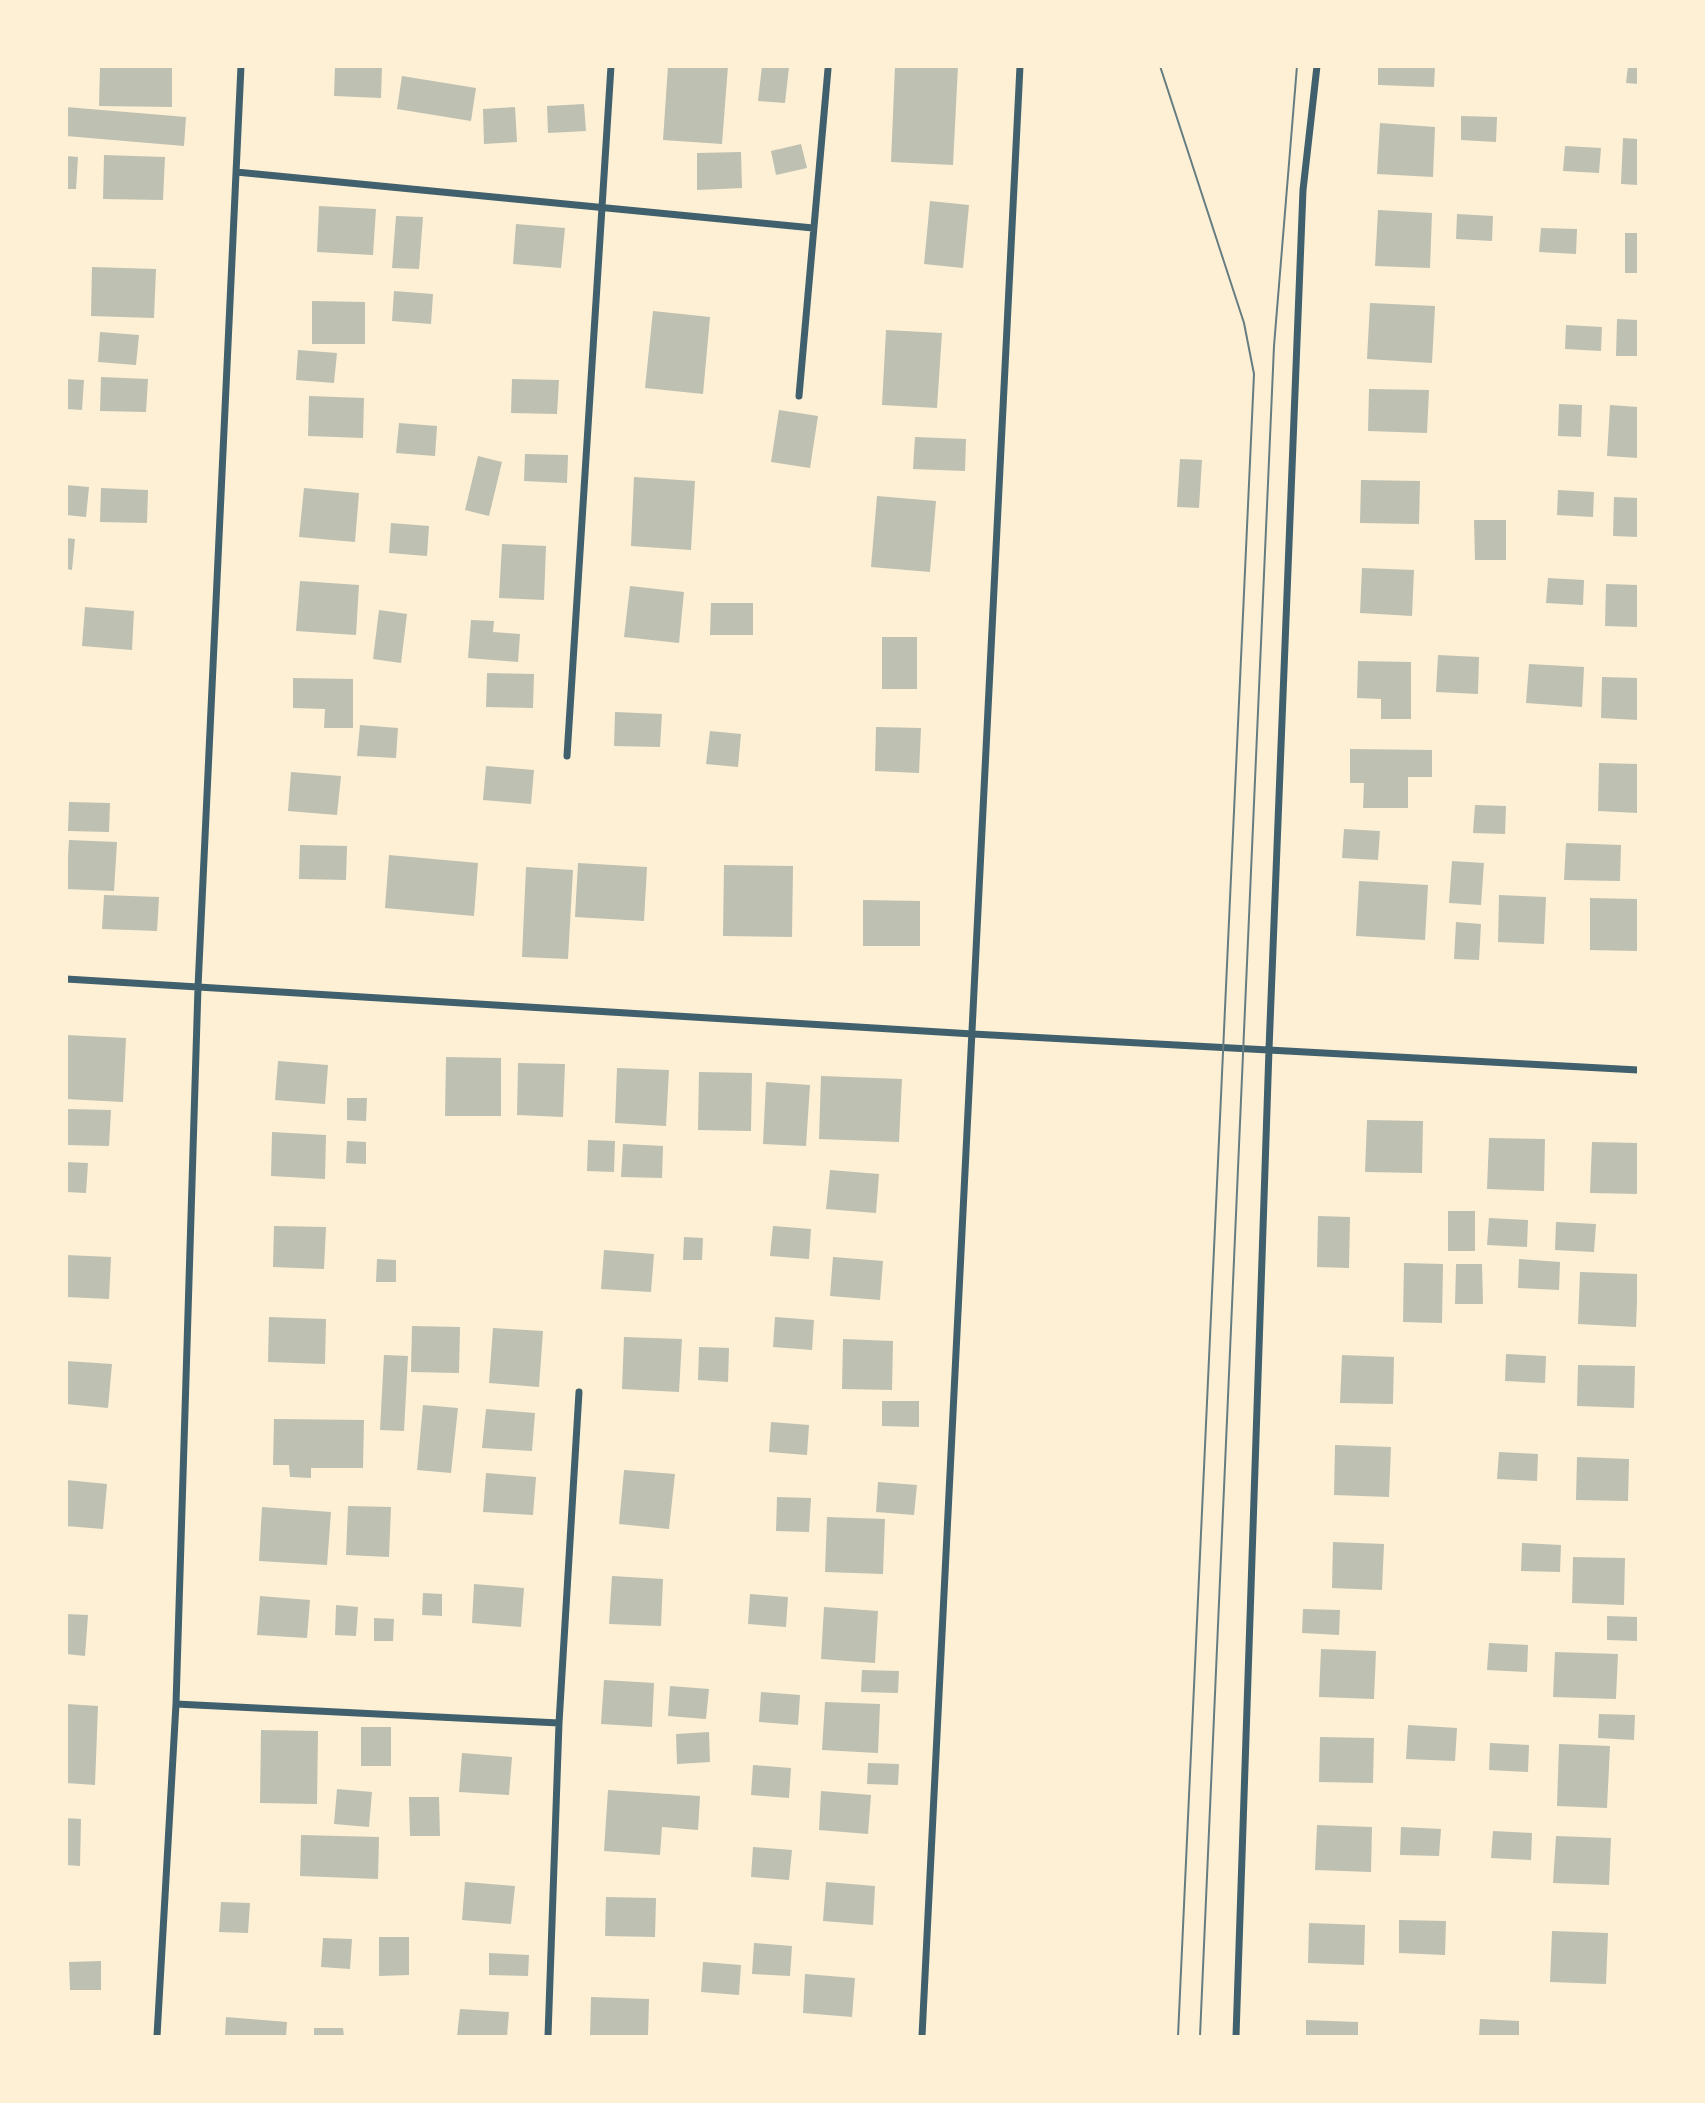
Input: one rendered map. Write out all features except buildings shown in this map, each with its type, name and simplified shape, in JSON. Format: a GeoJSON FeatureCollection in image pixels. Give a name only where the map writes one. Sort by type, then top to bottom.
{"type":"FeatureCollection","features":[{"type":"Feature","properties":{"kind":"street"},"geometry":{"type":"LineString","coordinates":[[157,2036],[176,1703],[198,987],[241,66]]}},
{"type":"Feature","properties":{"kind":"street"},"geometry":{"type":"LineString","coordinates":[[567,755],[611,66]]}},
{"type":"Feature","properties":{"kind":"street"},"geometry":{"type":"LineString","coordinates":[[922,2036],[1020,66]]}},
{"type":"Feature","properties":{"kind":"street"},"geometry":{"type":"LineString","coordinates":[[1236,2036],[1269,1049],[1303,190],[1317,66]]}},
{"type":"Feature","properties":{"kind":"street"},"geometry":{"type":"LineString","coordinates":[[799,396],[828,69]]}},
{"type":"Feature","properties":{"kind":"street"},"geometry":{"type":"LineString","coordinates":[[236,172],[813,229]]}},
{"type":"Feature","properties":{"kind":"street"},"geometry":{"type":"LineString","coordinates":[[66,979],[973,1034],[1639,1070]]}},
{"type":"Feature","properties":{"kind":"street"},"geometry":{"type":"LineString","coordinates":[[548,2036],[559,1723],[579,1392]]}},
{"type":"Feature","properties":{"kind":"street"},"geometry":{"type":"LineString","coordinates":[[176,1703],[559,1723]]}},
{"type":"Feature","properties":{"kind":"tram line"},"geometry":{"type":"LineString","coordinates":[[1160,66],[1244,323],[1254,374],[1178,2036]]}},
{"type":"Feature","properties":{"kind":"tram line"},"geometry":{"type":"LineString","coordinates":[[1200,2036],[1274,346],[1297,66]]}}]}
